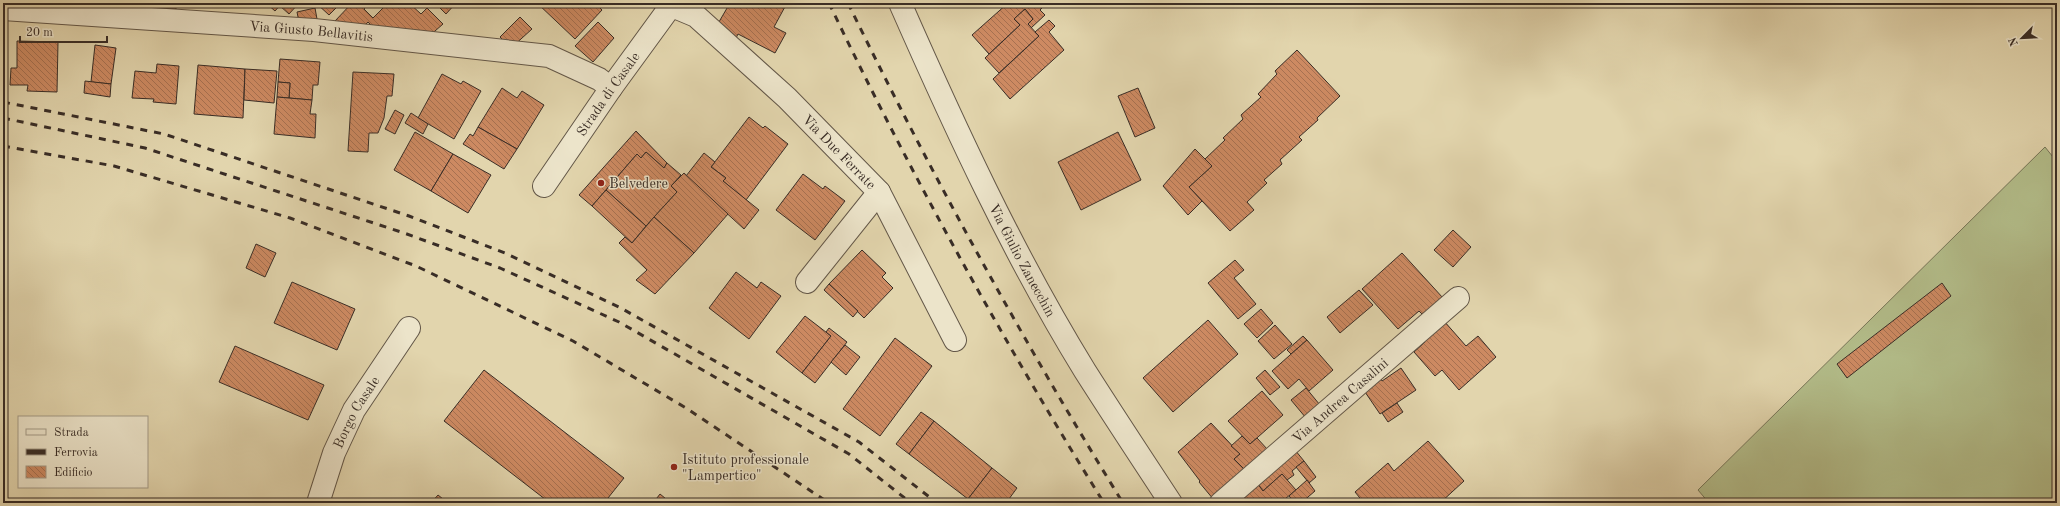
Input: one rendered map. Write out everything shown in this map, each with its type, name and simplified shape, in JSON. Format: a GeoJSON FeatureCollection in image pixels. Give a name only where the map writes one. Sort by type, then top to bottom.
{"type":"FeatureCollection","features":[{"type":"Feature","properties":{"kind":"street","name":"Via Giulio Zanecchin"},"geometry":{"type":"LineString","coordinates":[[900,3],[976,170],[1022,258],[1085,370],[1171,503]]}},
{"type":"Feature","properties":{"kind":"street","name":"Strada di Casale"},"geometry":{"type":"LineString","coordinates":[[544,186],[670,4]]}},
{"type":"Feature","properties":{"kind":"street","name":"Via Due Ferrate"},"geometry":{"type":"LineString","coordinates":[[670,4],[696,16],[782,93],[879,192],[955,340]]}},
{"type":"Feature","properties":{"kind":"street","name":"Via Giusto Bellavitis"},"geometry":{"type":"LineString","coordinates":[[3,9],[314,30],[549,56],[599,79],[611,88]]}},
{"type":"Feature","properties":{"kind":"street"},"geometry":{"type":"LineString","coordinates":[[807,282],[879,192]]}},
{"type":"Feature","properties":{"kind":"street","name":"Via Andrea Casalini"},"geometry":{"type":"LineString","coordinates":[[1221,503],[1458,298]]}},
{"type":"Feature","properties":{"kind":"street","name":"Borgo Casale"},"geometry":{"type":"LineString","coordinates":[[318,503],[334,453],[354,410],[409,328]]}},
{"type":"Feature","properties":{"kind":"green space"},"geometry":{"type":"Polygon","coordinates":[[[2045,147],[2057,162],[2057,503],[1709,503],[1698,490],[2045,147]]]}},
{"type":"Feature","properties":{"kind":"building"},"geometry":{"type":"Polygon","coordinates":[[[112,3],[125,3],[125,6],[112,5],[112,3]]]}},
{"type":"Feature","properties":{"kind":"building"},"geometry":{"type":"Polygon","coordinates":[[[128,3],[176,3],[176,9],[128,8],[128,3]]]}},
{"type":"Feature","properties":{"kind":"building"},"geometry":{"type":"Polygon","coordinates":[[[266,3],[282,3],[275,11],[266,3]]]}},
{"type":"Feature","properties":{"kind":"building"},"geometry":{"type":"Polygon","coordinates":[[[283,3],[299,3],[289,14],[280,6],[283,3]]]}},
{"type":"Feature","properties":{"kind":"building"},"geometry":{"type":"Polygon","coordinates":[[[316,3],[341,3],[329,15],[316,3]]]}},
{"type":"Feature","properties":{"kind":"building"},"geometry":{"type":"Polygon","coordinates":[[[352,3],[369,3],[364,9],[373,18],[388,3],[409,3],[421,14],[427,8],[443,24],[427,38],[378,32],[368,22],[358,32],[344,30],[335,21],[352,3]]]}},
{"type":"Feature","properties":{"kind":"building"},"geometry":{"type":"Polygon","coordinates":[[[435,3],[456,3],[446,14],[435,3]]]}},
{"type":"Feature","properties":{"kind":"building"},"geometry":{"type":"Polygon","coordinates":[[[537,3],[595,3],[602,10],[575,39],[537,3]]]}},
{"type":"Feature","properties":{"kind":"building"},"geometry":{"type":"Polygon","coordinates":[[[730,3],[787,3],[774,27],[786,33],[775,53],[738,34],[736,38],[716,27],[730,3]]]}},
{"type":"Feature","properties":{"kind":"building"},"geometry":{"type":"Polygon","coordinates":[[[1008,3],[1045,3],[1046,4],[1040,10],[1045,15],[1031,28],[1028,24],[1033,19],[1025,9],[1014,19],[1020,25],[989,54],[972,35],[1008,3]]]}},
{"type":"Feature","properties":{"kind":"building"},"geometry":{"type":"Polygon","coordinates":[[[315,8],[317,19],[299,22],[297,12],[315,8]]]}},
{"type":"Feature","properties":{"kind":"building"},"geometry":{"type":"Polygon","coordinates":[[[1025,9],[1033,19],[1028,24],[1039,36],[999,73],[985,58],[1020,25],[1014,19],[1025,9]]]}},
{"type":"Feature","properties":{"kind":"building"},"geometry":{"type":"Polygon","coordinates":[[[520,17],[532,29],[511,48],[500,37],[520,17]]]}},
{"type":"Feature","properties":{"kind":"building"},"geometry":{"type":"Polygon","coordinates":[[[1049,20],[1055,26],[1049,32],[1064,50],[1010,99],[993,79],[1039,36],[1035,32],[1049,20]]]}},
{"type":"Feature","properties":{"kind":"building"},"geometry":{"type":"Polygon","coordinates":[[[598,22],[614,38],[593,62],[575,46],[598,22]]]}},
{"type":"Feature","properties":{"kind":"building"},"geometry":{"type":"Polygon","coordinates":[[[17,41],[58,42],[57,92],[27,91],[28,85],[10,85],[11,68],[17,68],[17,41]]]}},
{"type":"Feature","properties":{"kind":"building"},"geometry":{"type":"Polygon","coordinates":[[[95,45],[116,48],[111,84],[91,82],[95,45]]]}},
{"type":"Feature","properties":{"kind":"building"},"geometry":{"type":"Polygon","coordinates":[[[1297,50],[1340,96],[1317,118],[1318,120],[1299,137],[1302,140],[1280,160],[1282,164],[1264,180],[1267,183],[1247,202],[1254,210],[1230,231],[1189,187],[1212,166],[1205,159],[1225,140],[1223,138],[1243,119],[1241,115],[1261,97],[1258,94],[1277,74],[1275,71],[1297,50]]]}},
{"type":"Feature","properties":{"kind":"building"},"geometry":{"type":"Polygon","coordinates":[[[280,59],[320,62],[318,85],[313,85],[312,100],[289,98],[290,83],[278,82],[280,59]]]}},
{"type":"Feature","properties":{"kind":"building"},"geometry":{"type":"Polygon","coordinates":[[[157,64],[179,66],[176,104],[153,102],[154,99],[132,98],[135,71],[156,73],[157,64]]]}},
{"type":"Feature","properties":{"kind":"building"},"geometry":{"type":"Polygon","coordinates":[[[198,65],[245,69],[243,118],[194,114],[198,65]]]}},
{"type":"Feature","properties":{"kind":"building"},"geometry":{"type":"Polygon","coordinates":[[[245,69],[277,71],[274,103],[244,100],[245,69]]]}},
{"type":"Feature","properties":{"kind":"building"},"geometry":{"type":"Polygon","coordinates":[[[353,72],[394,74],[392,96],[387,96],[384,118],[378,133],[369,133],[368,152],[348,151],[353,72]]]}},
{"type":"Feature","properties":{"kind":"building"},"geometry":{"type":"Polygon","coordinates":[[[442,74],[461,84],[463,81],[481,91],[454,139],[418,118],[442,74]]]}},
{"type":"Feature","properties":{"kind":"building"},"geometry":{"type":"Polygon","coordinates":[[[85,81],[111,84],[110,97],[84,93],[85,81]]]}},
{"type":"Feature","properties":{"kind":"building"},"geometry":{"type":"Polygon","coordinates":[[[278,82],[290,83],[289,98],[277,97],[278,82]]]}},
{"type":"Feature","properties":{"kind":"building"},"geometry":{"type":"Polygon","coordinates":[[[502,88],[517,98],[522,91],[544,105],[517,149],[478,127],[502,88]]]}},
{"type":"Feature","properties":{"kind":"building"},"geometry":{"type":"Polygon","coordinates":[[[1138,88],[1155,128],[1135,137],[1118,96],[1138,88]]]}},
{"type":"Feature","properties":{"kind":"building"},"geometry":{"type":"Polygon","coordinates":[[[277,97],[312,100],[310,114],[316,114],[315,138],[274,134],[277,97]]]}},
{"type":"Feature","properties":{"kind":"building"},"geometry":{"type":"Polygon","coordinates":[[[395,110],[404,115],[395,134],[385,129],[395,110]]]}},
{"type":"Feature","properties":{"kind":"building"},"geometry":{"type":"Polygon","coordinates":[[[411,113],[428,124],[423,134],[405,123],[411,113]]]}},
{"type":"Feature","properties":{"kind":"building"},"geometry":{"type":"Polygon","coordinates":[[[749,117],[763,128],[765,126],[788,144],[746,200],[723,181],[726,178],[711,167],[749,117]]]}},
{"type":"Feature","properties":{"kind":"building"},"geometry":{"type":"Polygon","coordinates":[[[478,127],[517,149],[504,169],[463,144],[470,134],[473,136],[478,127]]]}},
{"type":"Feature","properties":{"kind":"building"},"geometry":{"type":"Polygon","coordinates":[[[636,131],[667,163],[664,168],[646,152],[641,158],[637,154],[592,206],[579,195],[636,131]]]}},
{"type":"Feature","properties":{"kind":"building"},"geometry":{"type":"Polygon","coordinates":[[[415,132],[453,154],[431,191],[394,170],[415,132]]]}},
{"type":"Feature","properties":{"kind":"building"},"geometry":{"type":"Polygon","coordinates":[[[1118,132],[1141,180],[1081,210],[1058,162],[1118,132]]]}},
{"type":"Feature","properties":{"kind":"building"},"geometry":{"type":"Polygon","coordinates":[[[1195,149],[1212,166],[1189,187],[1202,201],[1188,215],[1163,186],[1195,149]]]}},
{"type":"Feature","properties":{"kind":"building"},"geometry":{"type":"Polygon","coordinates":[[[646,152],[664,168],[667,163],[681,175],[671,186],[677,192],[646,226],[606,190],[637,154],[641,158],[646,152]]]}},
{"type":"Feature","properties":{"kind":"building"},"geometry":{"type":"Polygon","coordinates":[[[704,153],[715,162],[711,167],[726,178],[723,181],[759,210],[744,229],[686,176],[704,153]]]}},
{"type":"Feature","properties":{"kind":"building"},"geometry":{"type":"Polygon","coordinates":[[[453,154],[491,175],[468,213],[431,191],[453,154]]]}},
{"type":"Feature","properties":{"kind":"building"},"geometry":{"type":"Polygon","coordinates":[[[684,173],[728,214],[694,253],[654,217],[677,192],[671,186],[684,173]]]}},
{"type":"Feature","properties":{"kind":"building"},"geometry":{"type":"Polygon","coordinates":[[[803,174],[823,189],[825,186],[845,201],[815,240],[776,210],[803,174]]]}},
{"type":"Feature","properties":{"kind":"building"},"geometry":{"type":"Polygon","coordinates":[[[606,190],[646,226],[632,243],[592,206],[606,190]]]}},
{"type":"Feature","properties":{"kind":"building"},"geometry":{"type":"Polygon","coordinates":[[[654,217],[694,253],[655,294],[636,280],[647,270],[619,243],[625,237],[632,243],[654,217]]]}},
{"type":"Feature","properties":{"kind":"building"},"geometry":{"type":"Polygon","coordinates":[[[1453,230],[1471,247],[1453,267],[1434,250],[1453,230]]]}},
{"type":"Feature","properties":{"kind":"building"},"geometry":{"type":"Polygon","coordinates":[[[256,244],[276,253],[265,277],[246,268],[256,244]]]}},
{"type":"Feature","properties":{"kind":"building"},"geometry":{"type":"Polygon","coordinates":[[[862,250],[886,273],[882,277],[893,288],[864,318],[829,284],[862,250]]]}},
{"type":"Feature","properties":{"kind":"building"},"geometry":{"type":"Polygon","coordinates":[[[1402,253],[1443,298],[1424,316],[1419,311],[1398,329],[1362,289],[1402,253]]]}},
{"type":"Feature","properties":{"kind":"building"},"geometry":{"type":"Polygon","coordinates":[[[1235,260],[1244,270],[1234,278],[1256,304],[1238,319],[1208,283],[1235,260]]]}},
{"type":"Feature","properties":{"kind":"building"},"geometry":{"type":"Polygon","coordinates":[[[736,272],[757,288],[761,282],[781,296],[749,339],[709,308],[736,272]]]}},
{"type":"Feature","properties":{"kind":"building"},"geometry":{"type":"Polygon","coordinates":[[[292,282],[355,309],[337,350],[274,323],[292,282]]]}},
{"type":"Feature","properties":{"kind":"building"},"geometry":{"type":"Polygon","coordinates":[[[1942,283],[1951,296],[1847,378],[1837,364],[1942,283]]]}},
{"type":"Feature","properties":{"kind":"building"},"geometry":{"type":"Polygon","coordinates":[[[829,284],[858,311],[853,317],[824,290],[829,284]]]}},
{"type":"Feature","properties":{"kind":"building"},"geometry":{"type":"Polygon","coordinates":[[[1359,290],[1373,305],[1340,333],[1327,317],[1359,290]]]}},
{"type":"Feature","properties":{"kind":"building"},"geometry":{"type":"Polygon","coordinates":[[[1261,309],[1273,323],[1257,338],[1244,324],[1261,309]]]}},
{"type":"Feature","properties":{"kind":"building"},"geometry":{"type":"Polygon","coordinates":[[[805,316],[831,336],[802,373],[776,352],[805,316]]]}},
{"type":"Feature","properties":{"kind":"building"},"geometry":{"type":"Polygon","coordinates":[[[1208,320],[1238,354],[1173,412],[1143,378],[1208,320]]]}},
{"type":"Feature","properties":{"kind":"building"},"geometry":{"type":"Polygon","coordinates":[[[1444,321],[1466,346],[1478,336],[1496,357],[1459,390],[1442,370],[1435,376],[1414,352],[1425,342],[1422,339],[1444,321]]]}},
{"type":"Feature","properties":{"kind":"building"},"geometry":{"type":"Polygon","coordinates":[[[1275,325],[1292,344],[1274,359],[1258,341],[1275,325]]]}},
{"type":"Feature","properties":{"kind":"building"},"geometry":{"type":"Polygon","coordinates":[[[829,328],[847,342],[815,383],[802,373],[831,336],[826,332],[829,328]]]}},
{"type":"Feature","properties":{"kind":"building"},"geometry":{"type":"Polygon","coordinates":[[[1303,336],[1307,340],[1291,354],[1287,350],[1303,336]]]}},
{"type":"Feature","properties":{"kind":"building"},"geometry":{"type":"Polygon","coordinates":[[[895,338],[932,366],[880,436],[843,409],[895,338]]]}},
{"type":"Feature","properties":{"kind":"building"},"geometry":{"type":"Polygon","coordinates":[[[1307,340],[1333,370],[1309,391],[1299,379],[1288,389],[1272,371],[1307,340]]]}},
{"type":"Feature","properties":{"kind":"building"},"geometry":{"type":"Polygon","coordinates":[[[845,345],[860,357],[846,375],[831,362],[845,345]]]}},
{"type":"Feature","properties":{"kind":"building"},"geometry":{"type":"Polygon","coordinates":[[[235,346],[324,385],[308,420],[219,382],[235,346]]]}},
{"type":"Feature","properties":{"kind":"building"},"geometry":{"type":"Polygon","coordinates":[[[1401,368],[1416,390],[1380,414],[1363,389],[1380,377],[1382,381],[1401,368]]]}},
{"type":"Feature","properties":{"kind":"building"},"geometry":{"type":"Polygon","coordinates":[[[484,370],[624,478],[604,503],[550,503],[444,421],[484,370]]]}},
{"type":"Feature","properties":{"kind":"building"},"geometry":{"type":"Polygon","coordinates":[[[1265,370],[1280,387],[1270,395],[1256,378],[1265,370]]]}},
{"type":"Feature","properties":{"kind":"building"},"geometry":{"type":"Polygon","coordinates":[[[1306,388],[1320,405],[1306,418],[1291,400],[1306,388]]]}},
{"type":"Feature","properties":{"kind":"building"},"geometry":{"type":"Polygon","coordinates":[[[1262,391],[1283,415],[1250,444],[1228,421],[1262,391]]]}},
{"type":"Feature","properties":{"kind":"building"},"geometry":{"type":"Polygon","coordinates":[[[1397,403],[1403,412],[1388,422],[1382,413],[1397,403]]]}},
{"type":"Feature","properties":{"kind":"building"},"geometry":{"type":"Polygon","coordinates":[[[921,412],[934,421],[909,454],[896,444],[921,412]]]}},
{"type":"Feature","properties":{"kind":"building"},"geometry":{"type":"Polygon","coordinates":[[[934,421],[992,468],[968,499],[909,454],[934,421]]]}},
{"type":"Feature","properties":{"kind":"building"},"geometry":{"type":"Polygon","coordinates":[[[1211,423],[1240,454],[1234,459],[1246,471],[1214,500],[1178,452],[1211,423]]]}},
{"type":"Feature","properties":{"kind":"building"},"geometry":{"type":"Polygon","coordinates":[[[1242,436],[1250,444],[1257,438],[1268,450],[1246,471],[1234,459],[1240,454],[1231,446],[1242,436]]]}},
{"type":"Feature","properties":{"kind":"building"},"geometry":{"type":"Polygon","coordinates":[[[1428,441],[1464,481],[1440,503],[1364,503],[1355,492],[1388,463],[1394,471],[1428,441]]]}},
{"type":"Feature","properties":{"kind":"building"},"geometry":{"type":"Polygon","coordinates":[[[1295,450],[1304,461],[1292,471],[1294,475],[1287,480],[1282,474],[1263,491],[1257,483],[1295,450]]]}},
{"type":"Feature","properties":{"kind":"building"},"geometry":{"type":"Polygon","coordinates":[[[1304,461],[1316,477],[1309,483],[1296,467],[1304,461]]]}},
{"type":"Feature","properties":{"kind":"building"},"geometry":{"type":"Polygon","coordinates":[[[992,468],[1017,488],[1006,503],[974,503],[968,499],[992,468]]]}},
{"type":"Feature","properties":{"kind":"building"},"geometry":{"type":"Polygon","coordinates":[[[1282,474],[1296,490],[1280,503],[1233,503],[1257,483],[1263,491],[1282,474]]]}},
{"type":"Feature","properties":{"kind":"building"},"geometry":{"type":"Polygon","coordinates":[[[1307,480],[1315,491],[1301,503],[1295,503],[1289,496],[1307,480]]]}},
{"type":"Feature","properties":{"kind":"building"},"geometry":{"type":"Polygon","coordinates":[[[660,494],[671,503],[653,503],[660,494]]]}},
{"type":"Feature","properties":{"kind":"building"},"geometry":{"type":"Polygon","coordinates":[[[438,495],[448,503],[431,503],[438,495]]]}},
{"type":"Feature","properties":{"kind":"railway"},"geometry":{"type":"LineString","coordinates":[[829,3],[892,131],[959,257],[1030,381],[1104,503]]}},
{"type":"Feature","properties":{"kind":"railway"},"geometry":{"type":"LineString","coordinates":[[848,3],[945,194],[979,256],[1050,381],[1123,503]]}},
{"type":"Feature","properties":{"kind":"railway"},"geometry":{"type":"LineString","coordinates":[[3,102],[164,134],[409,216],[505,253],[619,307],[859,442],[937,503]]}},
{"type":"Feature","properties":{"kind":"railway"},"geometry":{"type":"LineString","coordinates":[[3,118],[145,148],[404,233],[500,268],[619,322],[849,454],[911,503]]}},
{"type":"Feature","properties":{"kind":"railway"},"geometry":{"type":"LineString","coordinates":[[3,146],[114,166],[290,218],[416,266],[573,341],[686,408],[829,503]]}},
{"type":"Feature","properties":{"kind":"place","name":"Belvedere"},"geometry":{"type":"Point","coordinates":[601,183]}},
{"type":"Feature","properties":{"kind":"place","name":"Istituto professionale \"Lampertico\""},"geometry":{"type":"Point","coordinates":[674,467]}}]}
